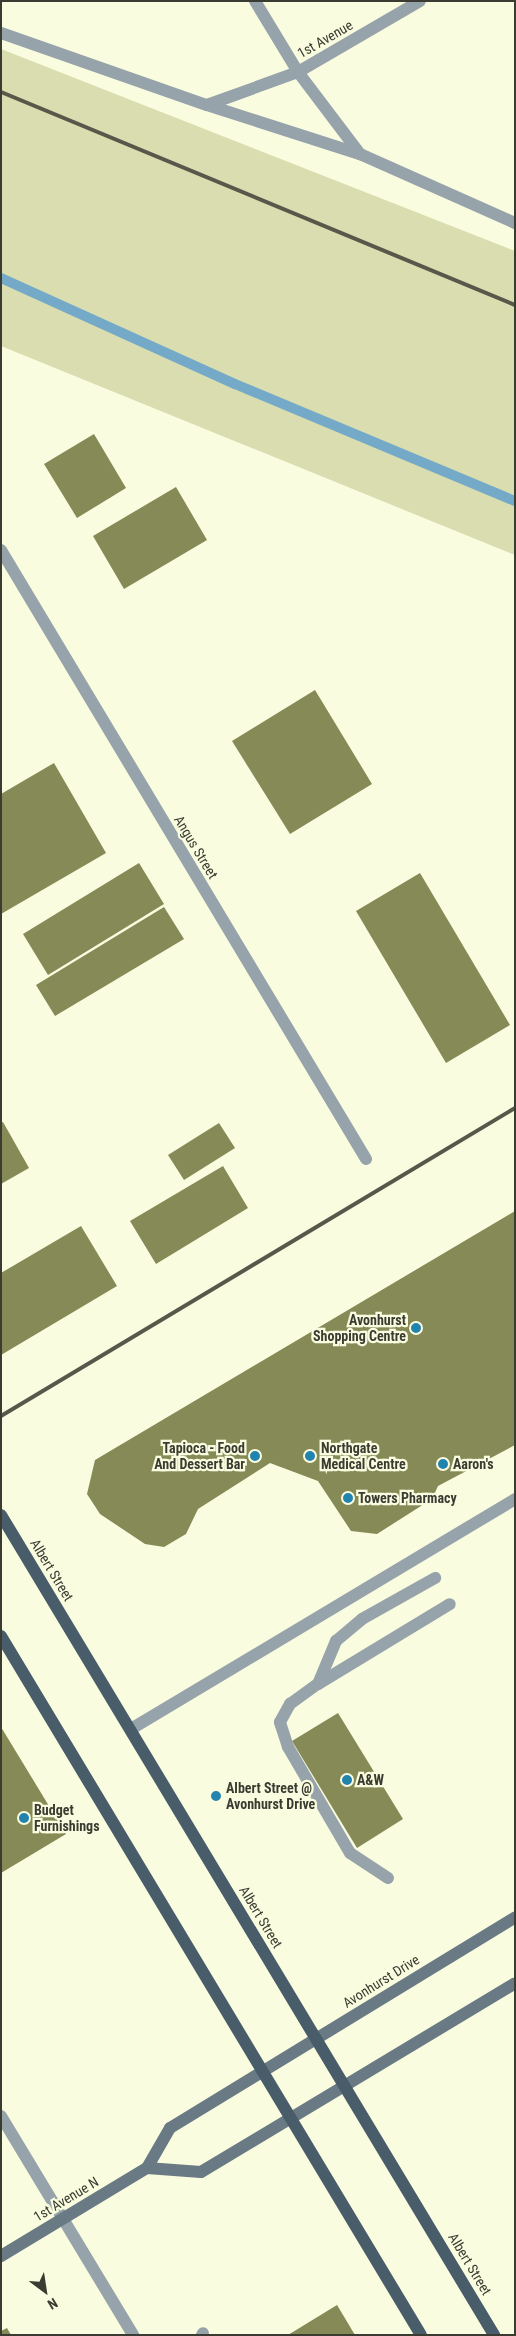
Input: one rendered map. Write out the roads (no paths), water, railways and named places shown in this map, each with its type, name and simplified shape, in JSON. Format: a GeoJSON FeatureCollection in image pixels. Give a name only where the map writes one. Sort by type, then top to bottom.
{"type":"FeatureCollection","features":[{"type":"Feature","properties":{"kind":"main road","name":"Albert Street"},"geometry":{"type":"LineString","coordinates":[[1,1516],[131,1729],[494,2335]]}},
{"type":"Feature","properties":{"kind":"main road"},"geometry":{"type":"LineString","coordinates":[[1,1636],[421,2335]]}},
{"type":"Feature","properties":{"kind":"street"},"geometry":{"type":"LineString","coordinates":[[255,1],[298,72],[360,154]]}},
{"type":"Feature","properties":{"kind":"street","name":"1st Avenue"},"geometry":{"type":"LineString","coordinates":[[207,105],[298,72],[420,1]]}},
{"type":"Feature","properties":{"kind":"street"},"geometry":{"type":"LineString","coordinates":[[1,33],[207,105],[360,154],[515,223]]}},
{"type":"Feature","properties":{"kind":"street","name":"Angus Street"},"geometry":{"type":"LineString","coordinates":[[1,550],[366,1159]]}},
{"type":"Feature","properties":{"kind":"street"},"geometry":{"type":"LineString","coordinates":[[131,1729],[515,1499]]}},
{"type":"Feature","properties":{"kind":"street"},"geometry":{"type":"LineString","coordinates":[[318,1684],[336,1640],[362,1619],[435,1578]]}},
{"type":"Feature","properties":{"kind":"street"},"geometry":{"type":"LineString","coordinates":[[388,1878],[350,1853],[288,1747],[280,1722],[290,1704],[318,1684],[450,1604]]}},
{"type":"Feature","properties":{"kind":"street","name":"Avonhurst Drive"},"geometry":{"type":"LineString","coordinates":[[264,2071],[515,1916]]}},
{"type":"Feature","properties":{"kind":"street"},"geometry":{"type":"LineString","coordinates":[[146,2168],[201,2172],[346,2088],[515,1983]]}},
{"type":"Feature","properties":{"kind":"street","name":"1st Avenue N"},"geometry":{"type":"LineString","coordinates":[[1,2256],[146,2168],[170,2128],[264,2071]]}},
{"type":"Feature","properties":{"kind":"street"},"geometry":{"type":"LineString","coordinates":[[1,2116],[134,2335]]}},
{"type":"Feature","properties":{"kind":"waterway"},"geometry":{"type":"LineString","coordinates":[[1,278],[235,384],[515,501]]}},
{"type":"Feature","properties":{"kind":"railway"},"geometry":{"type":"LineString","coordinates":[[1,92],[515,305]]}},
{"type":"Feature","properties":{"kind":"railway"},"geometry":{"type":"LineString","coordinates":[[1,1416],[515,1108]]}},
{"type":"Feature","properties":{"kind":"place","name":"Avonhurst Shopping Centre"},"geometry":{"type":"Point","coordinates":[416,1328]}},
{"type":"Feature","properties":{"kind":"place","name":"Tapioca - Food And Dessert Bar"},"geometry":{"type":"Point","coordinates":[255,1456]}},
{"type":"Feature","properties":{"kind":"place","name":"Northgate Medical Centre"},"geometry":{"type":"Point","coordinates":[310,1456]}},
{"type":"Feature","properties":{"kind":"place","name":"Aaron's"},"geometry":{"type":"Point","coordinates":[443,1464]}},
{"type":"Feature","properties":{"kind":"place","name":"Towers Pharmacy"},"geometry":{"type":"Point","coordinates":[348,1498]}},
{"type":"Feature","properties":{"kind":"place","name":"A&W"},"geometry":{"type":"Point","coordinates":[347,1780]}},
{"type":"Feature","properties":{"kind":"place","name":"Albert Street @ Avonhurst Drive"},"geometry":{"type":"Point","coordinates":[216,1796]}},
{"type":"Feature","properties":{"kind":"place","name":"Budget Furnishings"},"geometry":{"type":"Point","coordinates":[24,1818]}}]}
